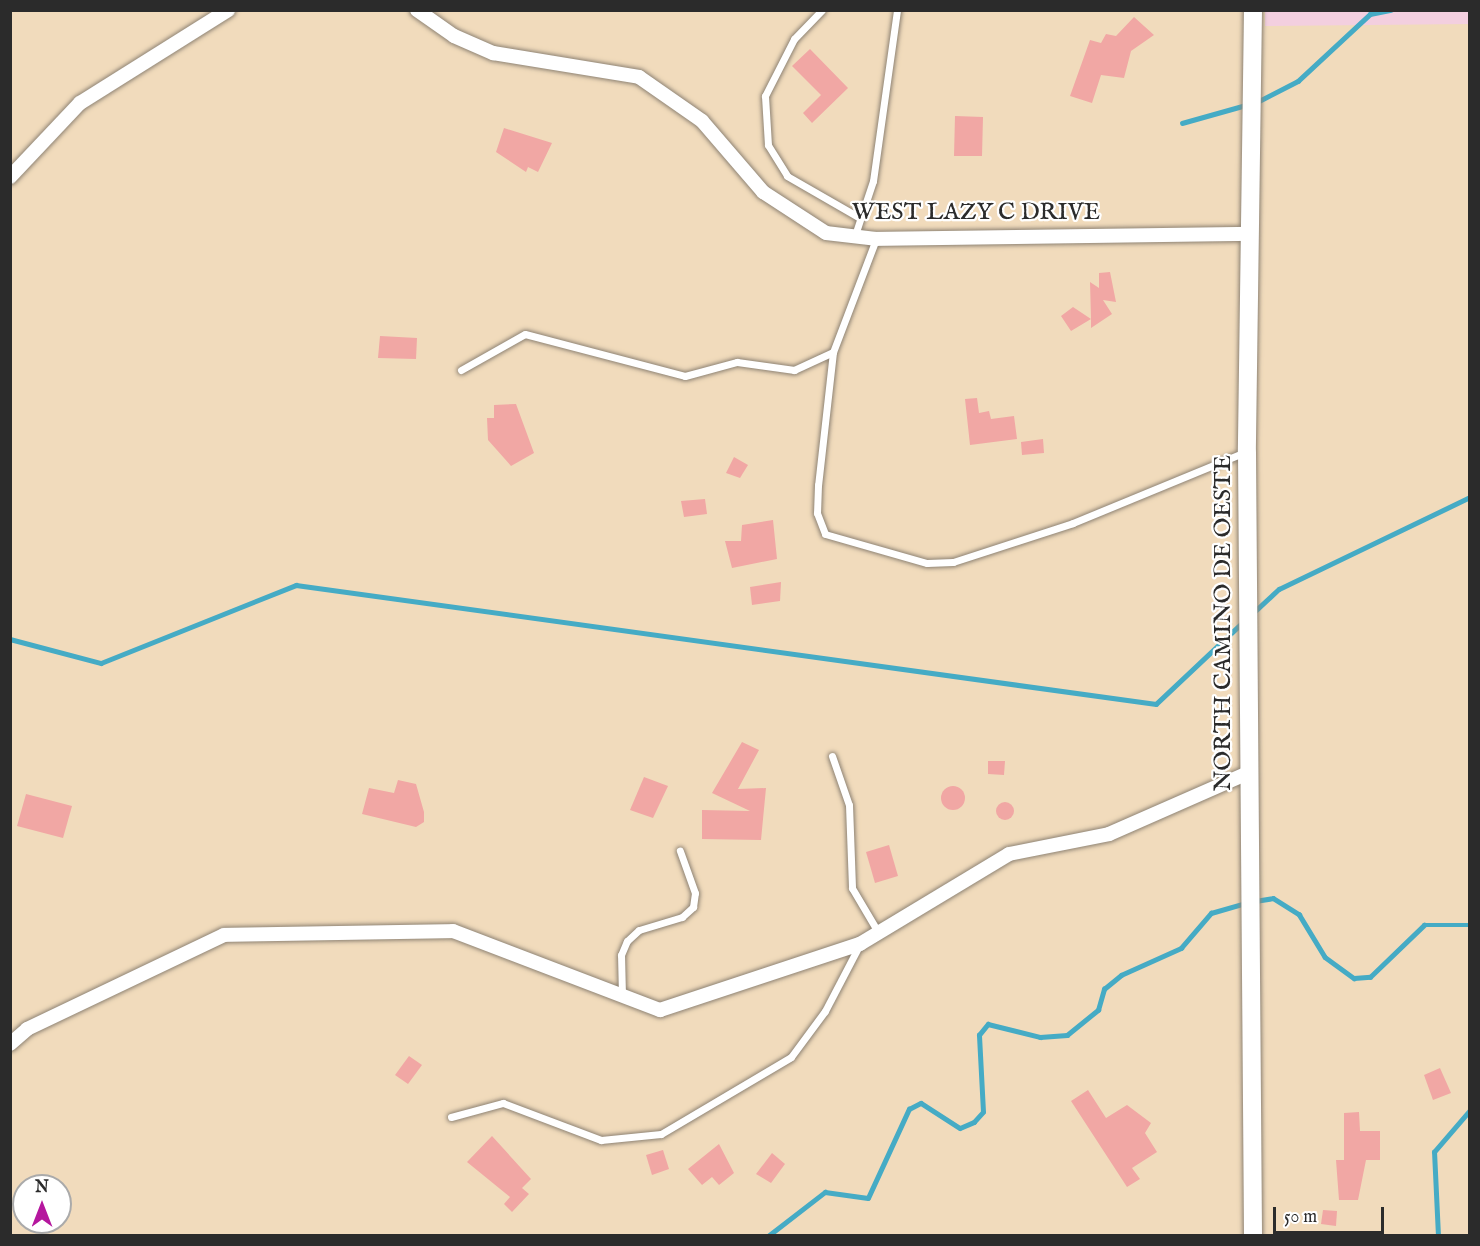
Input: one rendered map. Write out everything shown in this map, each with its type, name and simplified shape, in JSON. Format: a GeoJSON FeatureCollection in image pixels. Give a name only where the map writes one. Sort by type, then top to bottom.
{"type":"FeatureCollection","features":[{"type":"Feature","properties":{"kind":"street"},"geometry":{"type":"LineString","coordinates":[[10,177],[80,103],[228,10]]}},
{"type":"Feature","properties":{"kind":"street","name":"WEST LAZY C DRIVE"},"geometry":{"type":"LineString","coordinates":[[417,10],[454,36],[493,52],[639,77],[702,121],[764,192],[796,217],[826,233],[876,239],[1248,234]]}},
{"type":"Feature","properties":{"kind":"street","name":"NORTH CAMINO DE OESTE"},"geometry":{"type":"LineString","coordinates":[[1252,10],[1247,452],[1252,1236]]}},
{"type":"Feature","properties":{"kind":"street"},"geometry":{"type":"LineString","coordinates":[[10,1044],[27,1029],[224,935],[453,931],[660,1010],[860,944],[1009,854],[1109,834],[1248,773]]}},
{"type":"Feature","properties":{"kind":"lane"},"geometry":{"type":"LineString","coordinates":[[822,10],[794,39],[765,96],[768,145],[788,176],[860,218]]}},
{"type":"Feature","properties":{"kind":"lane"},"geometry":{"type":"LineString","coordinates":[[854,238],[873,181],[897,10]]}},
{"type":"Feature","properties":{"kind":"lane"},"geometry":{"type":"LineString","coordinates":[[876,239],[833,352],[818,485],[817,513],[825,534],[927,563],[952,562],[1073,523],[1247,452]]}},
{"type":"Feature","properties":{"kind":"lane"},"geometry":{"type":"LineString","coordinates":[[461,370],[525,334],[685,376],[737,362],[794,370],[833,352]]}},
{"type":"Feature","properties":{"kind":"lane"},"geometry":{"type":"LineString","coordinates":[[832,756],[849,805],[852,888],[878,932]]}},
{"type":"Feature","properties":{"kind":"lane"},"geometry":{"type":"LineString","coordinates":[[622,995],[621,955],[627,941],[639,930],[682,917],[693,907],[695,893],[680,851]]}},
{"type":"Feature","properties":{"kind":"lane"},"geometry":{"type":"LineString","coordinates":[[451,1117],[503,1103],[601,1140],[662,1134],[791,1057],[825,1011],[860,944]]}},
{"type":"Feature","properties":{"kind":"shaded area"},"geometry":{"type":"Polygon","coordinates":[[[1265,11],[1469,11],[1469,24],[1265,26],[1265,11]]]}},
{"type":"Feature","properties":{"kind":"building"},"geometry":{"type":"Polygon","coordinates":[[[1134,17],[1154,35],[1131,51],[1124,78],[1101,75],[1092,103],[1070,96],[1090,40],[1101,43],[1106,34],[1116,36],[1134,17]]]}},
{"type":"Feature","properties":{"kind":"building"},"geometry":{"type":"Polygon","coordinates":[[[810,49],[848,88],[812,123],[803,113],[821,95],[792,66],[810,49]]]}},
{"type":"Feature","properties":{"kind":"building"},"geometry":{"type":"Polygon","coordinates":[[[955,116],[983,117],[982,156],[954,156],[955,116]]]}},
{"type":"Feature","properties":{"kind":"building"},"geometry":{"type":"Polygon","coordinates":[[[504,128],[552,143],[538,172],[528,167],[526,172],[496,152],[504,128]]]}},
{"type":"Feature","properties":{"kind":"building"},"geometry":{"type":"Polygon","coordinates":[[[1110,272],[1116,302],[1103,300],[1112,314],[1091,328],[1090,282],[1099,288],[1099,273],[1110,272]]]}},
{"type":"Feature","properties":{"kind":"building"},"geometry":{"type":"Polygon","coordinates":[[[1073,307],[1091,319],[1071,331],[1061,316],[1073,307]]]}},
{"type":"Feature","properties":{"kind":"building"},"geometry":{"type":"Polygon","coordinates":[[[380,336],[417,338],[416,359],[378,358],[380,336]]]}},
{"type":"Feature","properties":{"kind":"building"},"geometry":{"type":"Polygon","coordinates":[[[977,398],[979,413],[989,411],[991,419],[1014,416],[1017,439],[970,445],[965,399],[977,398]]]}},
{"type":"Feature","properties":{"kind":"building"},"geometry":{"type":"Polygon","coordinates":[[[516,404],[534,453],[511,466],[488,440],[487,418],[494,418],[494,405],[516,404]]]}},
{"type":"Feature","properties":{"kind":"building"},"geometry":{"type":"Polygon","coordinates":[[[1043,439],[1044,453],[1022,455],[1021,442],[1043,439]]]}},
{"type":"Feature","properties":{"kind":"building"},"geometry":{"type":"Polygon","coordinates":[[[734,457],[748,465],[740,478],[726,473],[734,457]]]}},
{"type":"Feature","properties":{"kind":"building"},"geometry":{"type":"Polygon","coordinates":[[[705,499],[707,514],[684,517],[681,501],[705,499]]]}},
{"type":"Feature","properties":{"kind":"building"},"geometry":{"type":"Polygon","coordinates":[[[773,520],[777,559],[732,568],[725,541],[741,541],[742,525],[773,520]]]}},
{"type":"Feature","properties":{"kind":"building"},"geometry":{"type":"Polygon","coordinates":[[[781,582],[780,601],[752,605],[750,587],[781,582]]]}},
{"type":"Feature","properties":{"kind":"building"},"geometry":{"type":"Polygon","coordinates":[[[742,742],[759,750],[738,789],[766,788],[761,840],[702,839],[702,810],[750,811],[712,793],[742,742]]]}},
{"type":"Feature","properties":{"kind":"building"},"geometry":{"type":"Polygon","coordinates":[[[988,761],[1005,761],[1004,775],[988,774],[988,761]]]}},
{"type":"Feature","properties":{"kind":"building"},"geometry":{"type":"Polygon","coordinates":[[[644,777],[668,786],[653,818],[630,810],[644,777]]]}},
{"type":"Feature","properties":{"kind":"building"},"geometry":{"type":"Polygon","coordinates":[[[398,780],[416,784],[424,812],[424,822],[416,827],[362,814],[369,788],[394,793],[398,780]]]}},
{"type":"Feature","properties":{"kind":"building"},"geometry":{"type":"Polygon","coordinates":[[[953,786],[958,787],[964,793],[964,803],[958,809],[953,810],[948,809],[942,803],[941,798],[942,793],[948,787],[953,786]]]}},
{"type":"Feature","properties":{"kind":"building"},"geometry":{"type":"Polygon","coordinates":[[[26,794],[72,806],[63,838],[17,826],[26,794]]]}},
{"type":"Feature","properties":{"kind":"building"},"geometry":{"type":"Polygon","coordinates":[[[1005,802],[1012,804],[1014,811],[1012,818],[1005,820],[998,818],[996,811],[998,804],[1005,802]]]}},
{"type":"Feature","properties":{"kind":"building"},"geometry":{"type":"Polygon","coordinates":[[[889,845],[898,876],[875,883],[866,852],[889,845]]]}},
{"type":"Feature","properties":{"kind":"building"},"geometry":{"type":"Polygon","coordinates":[[[409,1056],[422,1065],[408,1084],[395,1075],[409,1056]]]}},
{"type":"Feature","properties":{"kind":"building"},"geometry":{"type":"Polygon","coordinates":[[[1440,1068],[1451,1093],[1433,1100],[1424,1075],[1440,1068]]]}},
{"type":"Feature","properties":{"kind":"building"},"geometry":{"type":"Polygon","coordinates":[[[1088,1090],[1106,1118],[1127,1105],[1151,1123],[1145,1133],[1157,1152],[1132,1168],[1140,1179],[1127,1187],[1071,1101],[1088,1090]]]}},
{"type":"Feature","properties":{"kind":"building"},"geometry":{"type":"Polygon","coordinates":[[[1359,1112],[1360,1131],[1380,1131],[1380,1160],[1366,1160],[1358,1200],[1339,1200],[1336,1160],[1344,1160],[1344,1113],[1359,1112]]]}},
{"type":"Feature","properties":{"kind":"building"},"geometry":{"type":"Polygon","coordinates":[[[492,1136],[531,1179],[522,1188],[529,1194],[512,1212],[504,1204],[510,1197],[467,1162],[492,1136]]]}},
{"type":"Feature","properties":{"kind":"building"},"geometry":{"type":"Polygon","coordinates":[[[719,1144],[734,1173],[719,1185],[712,1177],[702,1185],[688,1169],[719,1144]]]}},
{"type":"Feature","properties":{"kind":"building"},"geometry":{"type":"Polygon","coordinates":[[[663,1150],[669,1169],[652,1175],[646,1155],[663,1150]]]}},
{"type":"Feature","properties":{"kind":"building"},"geometry":{"type":"Polygon","coordinates":[[[772,1153],[785,1164],[771,1183],[756,1174],[772,1153]]]}},
{"type":"Feature","properties":{"kind":"building"},"geometry":{"type":"Polygon","coordinates":[[[1323,1210],[1337,1211],[1336,1226],[1321,1224],[1323,1210]]]}},
{"type":"Feature","properties":{"kind":"waterway"},"geometry":{"type":"LineString","coordinates":[[1257,102],[1298,81],[1370,14],[1391,10]]}},
{"type":"Feature","properties":{"kind":"waterway"},"geometry":{"type":"LineString","coordinates":[[1182,123],[1246,105]]}},
{"type":"Feature","properties":{"kind":"waterway"},"geometry":{"type":"LineString","coordinates":[[1253,613],[1279,589],[1470,497]]}},
{"type":"Feature","properties":{"kind":"waterway"},"geometry":{"type":"LineString","coordinates":[[10,639],[101,663],[296,585],[1156,704],[1242,623]]}},
{"type":"Feature","properties":{"kind":"waterway"},"geometry":{"type":"LineString","coordinates":[[1255,901],[1273,898],[1299,914],[1325,957],[1354,978],[1370,977],[1424,925],[1470,925]]}},
{"type":"Feature","properties":{"kind":"waterway"},"geometry":{"type":"LineString","coordinates":[[768,1236],[825,1192],[868,1198],[909,1109],[921,1103],[960,1128],[974,1122],[983,1112],[979,1035],[988,1024],[1040,1037],[1067,1035],[1098,1010],[1104,989],[1121,975],[1181,948],[1211,913],[1247,903]]}},
{"type":"Feature","properties":{"kind":"waterway"},"geometry":{"type":"LineString","coordinates":[[1438,1236],[1434,1152],[1470,1110]]}}]}
